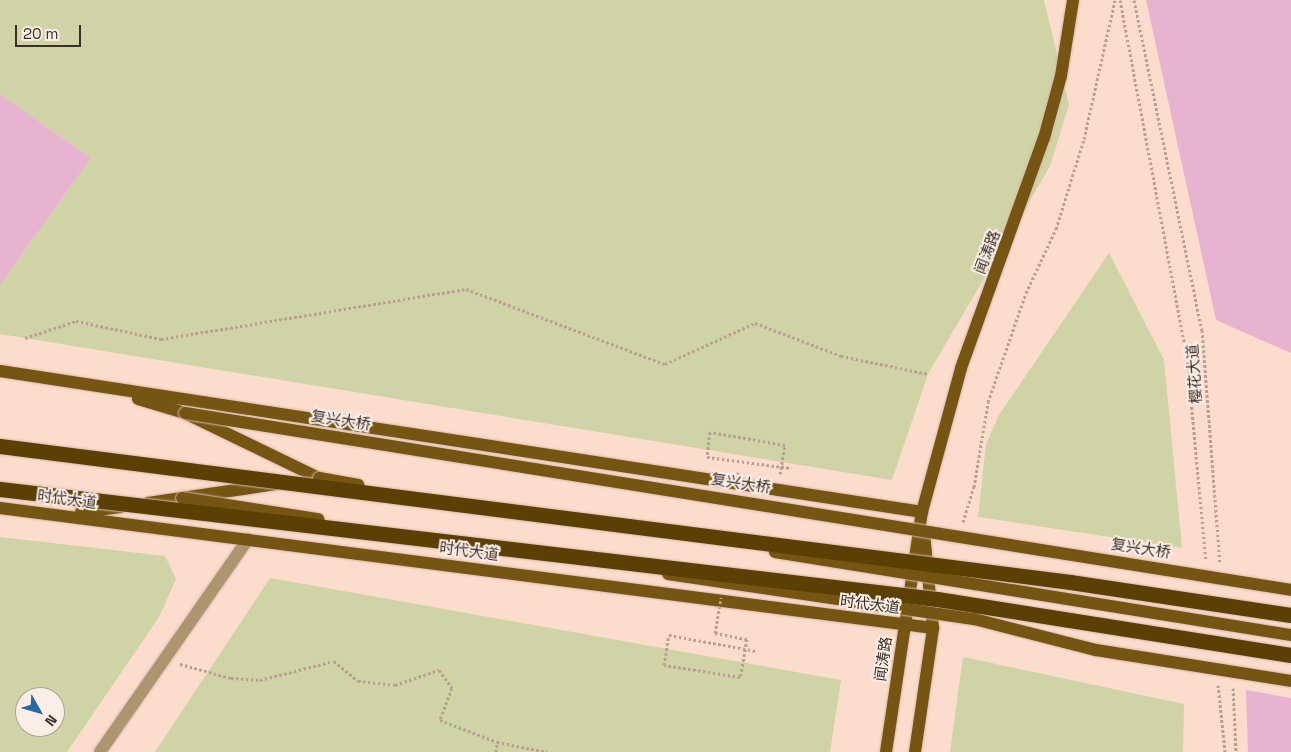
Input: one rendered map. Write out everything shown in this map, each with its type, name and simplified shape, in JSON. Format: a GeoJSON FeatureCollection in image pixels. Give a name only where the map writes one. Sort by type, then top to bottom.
{"type":"FeatureCollection","features":[{"type":"Feature","properties":{"kind":"highway"},"geometry":{"type":"LineString","coordinates":[[0,446],[1070,582],[1291,615]]}},
{"type":"Feature","properties":{"kind":"highway"},"geometry":{"type":"LineString","coordinates":[[0,489],[937,599],[1291,655]]}},
{"type":"Feature","properties":{"kind":"main road","name":"闻涛路"},"geometry":{"type":"LineString","coordinates":[[886,752],[922,512],[961,368],[1044,138],[1061,76],[1073,0]]}},
{"type":"Feature","properties":{"kind":"main road"},"geometry":{"type":"LineString","coordinates":[[0,371],[922,512]]}},
{"type":"Feature","properties":{"kind":"main road"},"geometry":{"type":"LineString","coordinates":[[94,386],[185,413],[319,478],[1291,634]]}},
{"type":"Feature","properties":{"kind":"main road","name":"复兴大桥"},"geometry":{"type":"LineString","coordinates":[[185,413],[1291,590]]}},
{"type":"Feature","properties":{"kind":"main road"},"geometry":{"type":"LineString","coordinates":[[64,515],[319,478]]}},
{"type":"Feature","properties":{"kind":"main road"},"geometry":{"type":"LineString","coordinates":[[182,498],[723,583],[974,619],[1096,650],[1291,681]]}},
{"type":"Feature","properties":{"kind":"main road","name":"时代大道"},"geometry":{"type":"LineString","coordinates":[[0,508],[933,628]]}},
{"type":"Feature","properties":{"kind":"main road","name":"闻涛路"},"geometry":{"type":"LineString","coordinates":[[915,752],[933,628],[922,512]]}},
{"type":"Feature","properties":{"kind":"street"},"geometry":{"type":"LineString","coordinates":[[100,752],[248,539]]}},
{"type":"Feature","properties":{"kind":"path"},"geometry":{"type":"LineString","coordinates":[[963,524],[974,486],[988,402],[1026,293],[1056,230],[1084,139],[1114,0]]}},
{"type":"Feature","properties":{"kind":"path"},"geometry":{"type":"LineString","coordinates":[[1120,0],[1187,357],[1207,564]]}},
{"type":"Feature","properties":{"kind":"path","name":"樱花大道"},"geometry":{"type":"LineString","coordinates":[[1134,0],[1202,330],[1221,570]]}},
{"type":"Feature","properties":{"kind":"path"},"geometry":{"type":"LineString","coordinates":[[25,338],[76,321],[161,338],[466,288],[665,364],[755,323],[841,356],[928,374]]}},
{"type":"Feature","properties":{"kind":"path"},"geometry":{"type":"LineString","coordinates":[[779,480],[780,471],[782,463],[785,446],[710,432],[707,456],[772,466],[781,467],[791,468]]}},
{"type":"Feature","properties":{"kind":"path"},"geometry":{"type":"LineString","coordinates":[[723,583],[715,633],[747,639],[745,648],[743,658],[740,677],[664,665],[669,635],[736,648],[746,649],[756,651]]}},
{"type":"Feature","properties":{"kind":"path"},"geometry":{"type":"LineString","coordinates":[[164,660],[231,678],[260,680],[334,661],[358,681],[395,685],[439,670],[452,688],[440,720],[497,742],[547,752]]}},
{"type":"Feature","properties":{"kind":"path"},"geometry":{"type":"LineString","coordinates":[[1218,683],[1225,752]]}},
{"type":"Feature","properties":{"kind":"path"},"geometry":{"type":"LineString","coordinates":[[1232,683],[1236,752]]}},
{"type":"Feature","properties":{"kind":"path"},"geometry":{"type":"LineString","coordinates":[[496,752],[497,742]]}},
{"type":"Feature","properties":{"kind":"green space"},"geometry":{"type":"Polygon","coordinates":[[[0,0],[1044,0],[1069,105],[1050,166],[928,374],[892,480],[0,334],[0,285],[91,158],[0,94],[0,0]]]}},
{"type":"Feature","properties":{"kind":"green space"},"geometry":{"type":"Polygon","coordinates":[[[1109,253],[1164,360],[1182,548],[978,517],[986,444],[999,415],[1109,253]]]}},
{"type":"Feature","properties":{"kind":"green space"},"geometry":{"type":"Polygon","coordinates":[[[0,537],[165,556],[176,579],[159,617],[67,752],[0,752],[0,537]]]}},
{"type":"Feature","properties":{"kind":"green space"},"geometry":{"type":"Polygon","coordinates":[[[270,578],[841,680],[830,752],[155,752],[270,578]]]}},
{"type":"Feature","properties":{"kind":"green space"},"geometry":{"type":"Polygon","coordinates":[[[963,657],[1184,704],[1183,752],[950,752],[963,657]]]}},
{"type":"Feature","properties":{"kind":"shaded area"},"geometry":{"type":"Polygon","coordinates":[[[1146,0],[1291,0],[1291,353],[1216,320],[1146,0]]]}},
{"type":"Feature","properties":{"kind":"shaded area"},"geometry":{"type":"Polygon","coordinates":[[[0,94],[91,158],[0,285],[0,94]]]}},
{"type":"Feature","properties":{"kind":"shaded area"},"geometry":{"type":"Polygon","coordinates":[[[1246,690],[1291,698],[1291,752],[1248,752],[1246,690]]]}}]}
